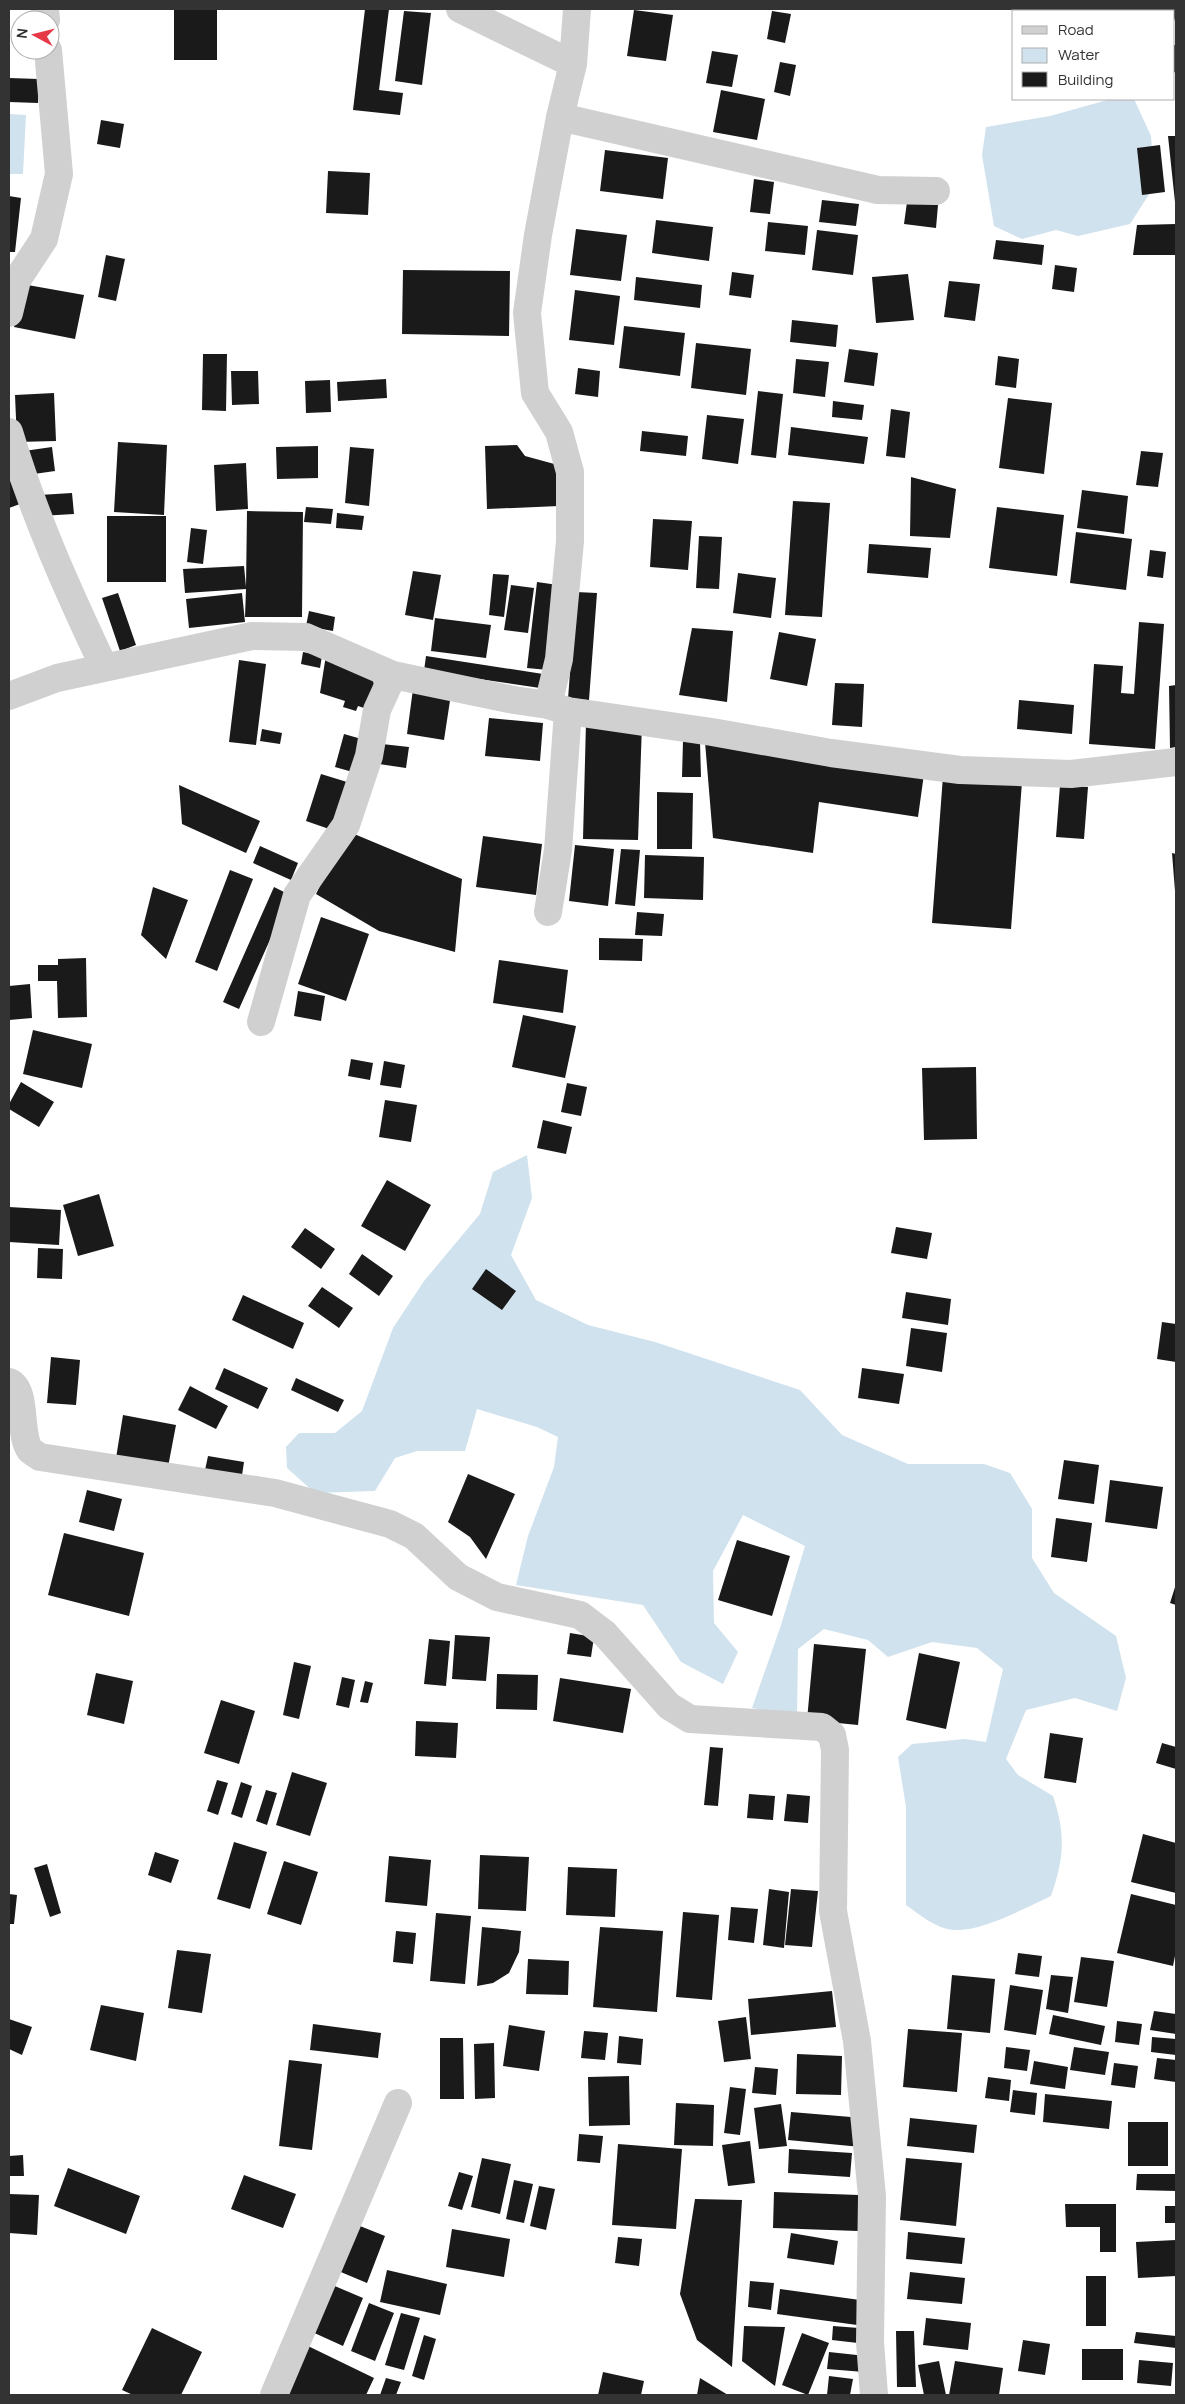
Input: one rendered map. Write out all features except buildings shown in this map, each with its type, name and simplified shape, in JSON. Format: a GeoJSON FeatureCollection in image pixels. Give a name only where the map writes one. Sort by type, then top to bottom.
{"type":"FeatureCollection","features":[{"type":"Feature","properties":{"kind":"street"},"geometry":{"type":"LineString","coordinates":[[460,9],[573,64]]}},
{"type":"Feature","properties":{"kind":"street"},"geometry":{"type":"LineString","coordinates":[[548,912],[558,850],[559,660],[570,541],[570,472],[559,432],[535,393],[527,313],[538,235],[560,116],[573,64],[577,9]]}},
{"type":"Feature","properties":{"kind":"street"},"geometry":{"type":"LineString","coordinates":[[9,313],[17,280],[44,239],[59,174],[49,60]]}},
{"type":"Feature","properties":{"kind":"street"},"geometry":{"type":"LineString","coordinates":[[560,116],[878,190],[936,191]]}},
{"type":"Feature","properties":{"kind":"street"},"geometry":{"type":"LineString","coordinates":[[9,432],[23,478],[78,612],[104,667]]}},
{"type":"Feature","properties":{"kind":"street"},"geometry":{"type":"LineString","coordinates":[[9,696],[57,678],[252,636],[306,637],[393,675],[558,708],[712,732],[831,754],[960,770],[1071,774],[1176,762]]}},
{"type":"Feature","properties":{"kind":"street"},"geometry":{"type":"LineString","coordinates":[[260,1022],[297,896],[346,825],[369,756],[377,710],[393,675]]}},
{"type":"Feature","properties":{"kind":"street"},"geometry":{"type":"LineString","coordinates":[[9,1382],[13,1384],[18,1392],[26,1440],[30,1450],[40,1456],[275,1493],[390,1524],[414,1536],[458,1577],[496,1597],[580,1615],[605,1634],[669,1706],[690,1719],[822,1727],[832,1735],[835,1750],[833,1911],[857,2041],[872,2196],[870,2342],[874,2395]]}},
{"type":"Feature","properties":{"kind":"street"},"geometry":{"type":"LineString","coordinates":[[274,2395],[398,2103]]}},
{"type":"Feature","properties":{"kind":"water"},"geometry":{"type":"Polygon","coordinates":[[[1107,100],[1134,100],[1151,136],[1155,185],[1130,224],[1078,236],[1056,230],[1022,239],[994,226],[982,155],[986,127],[1050,116],[1107,100]]]}},
{"type":"Feature","properties":{"kind":"water"},"geometry":{"type":"Polygon","coordinates":[[[9,114],[26,115],[23,174],[9,174],[9,114]]]}},
{"type":"Feature","properties":{"kind":"water"},"geometry":{"type":"Polygon","coordinates":[[[527,1155],[532,1198],[511,1255],[536,1300],[588,1325],[655,1342],[800,1390],[842,1435],[908,1464],[984,1464],[1010,1473],[1032,1509],[1032,1558],[1054,1593],[1116,1636],[1126,1678],[1117,1711],[1075,1698],[1026,1710],[1006,1759],[1018,1775],[1053,1796],[1060,1822],[1062,1846],[1059,1870],[1051,1896],[1003,1918],[964,1930],[940,1927],[906,1905],[906,1807],[898,1757],[912,1744],[965,1739],[986,1742],[1003,1669],[977,1648],[932,1642],[888,1657],[868,1640],[824,1629],[798,1649],[797,1716],[752,1708],[781,1625],[805,1546],[743,1515],[713,1571],[714,1623],[738,1652],[723,1684],[681,1662],[643,1605],[516,1585],[528,1536],[554,1467],[558,1437],[537,1427],[477,1409],[465,1451],[417,1451],[395,1458],[375,1491],[315,1493],[287,1468],[286,1447],[299,1433],[335,1433],[362,1411],[393,1328],[424,1281],[480,1214],[493,1172],[527,1155]]]}}]}
